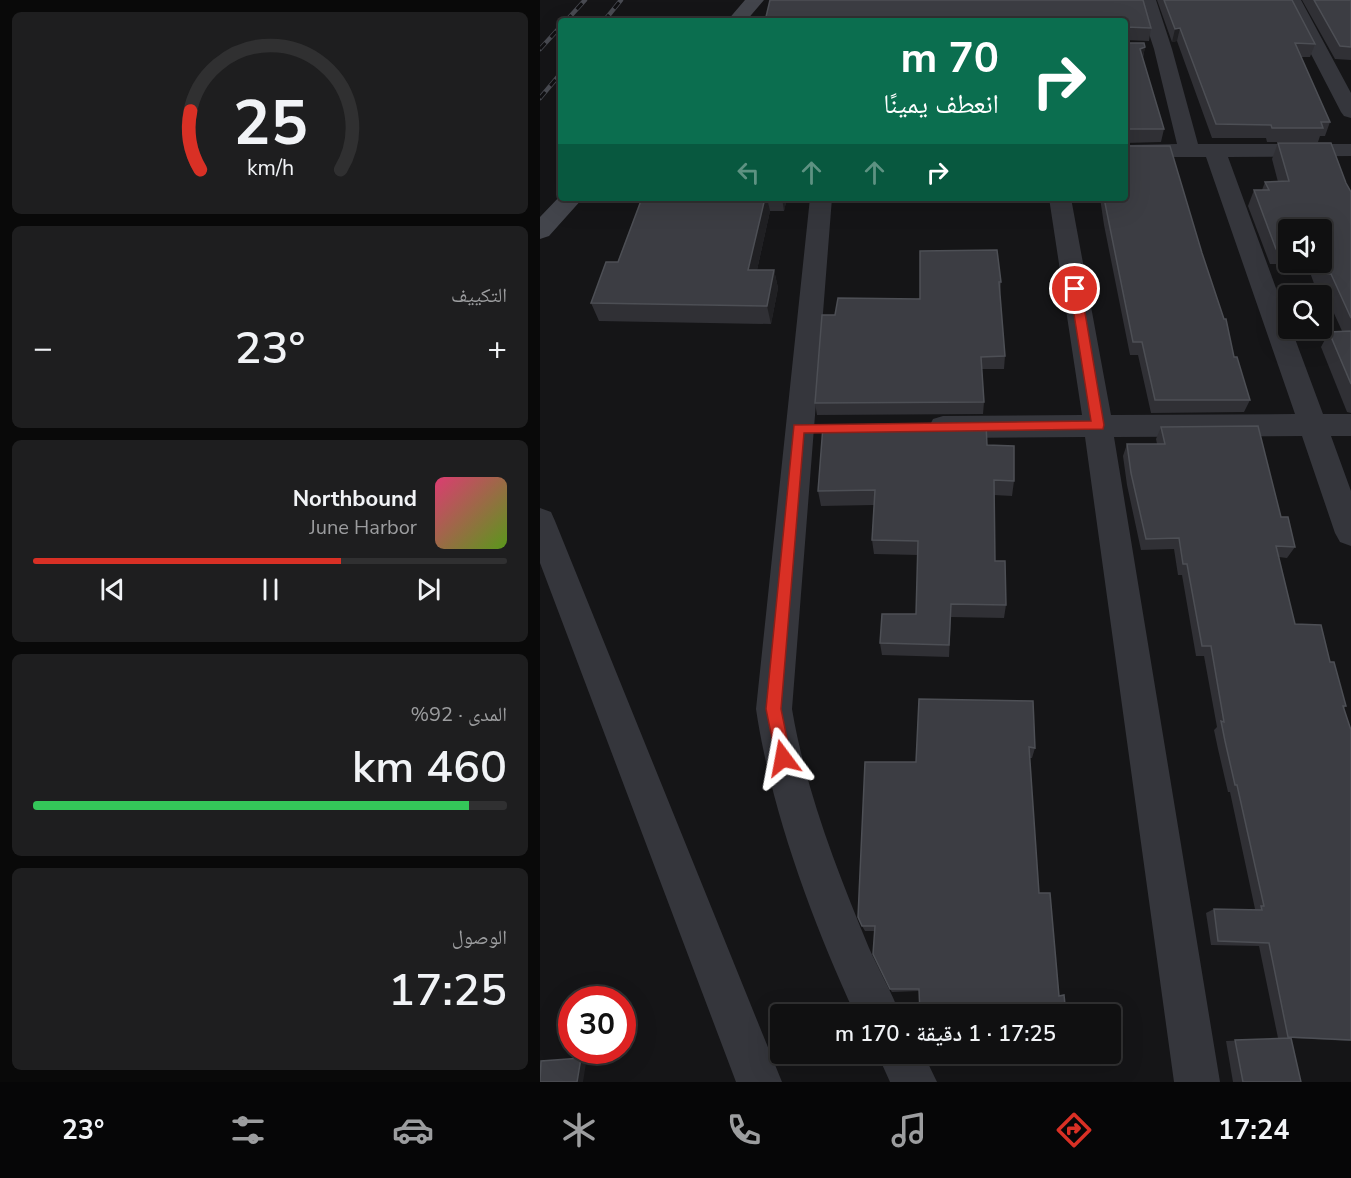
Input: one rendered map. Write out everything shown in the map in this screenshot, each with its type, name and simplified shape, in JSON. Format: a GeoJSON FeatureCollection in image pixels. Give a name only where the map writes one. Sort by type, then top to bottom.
{"type":"FeatureCollection","features":[{"type":"Feature","properties":{"kind":"main road"},"geometry":{"type":"LineString","coordinates":[[739,18],[755,0]]}},
{"type":"Feature","properties":{"kind":"main road"},"geometry":{"type":"LineString","coordinates":[[540,231],[568,201]]}},
{"type":"Feature","properties":{"kind":"street"},"geometry":{"type":"LineString","coordinates":[[1292,0],[1351,112]]}},
{"type":"Feature","properties":{"kind":"street"},"geometry":{"type":"LineString","coordinates":[[1124,3],[1147,1],[1153,49],[1202,151],[1313,425],[1351,533]]}},
{"type":"Feature","properties":{"kind":"street"},"geometry":{"type":"LineString","coordinates":[[1128,151],[1351,150]]}},
{"type":"Feature","properties":{"kind":"street"},"geometry":{"type":"LineString","coordinates":[[821,201],[810,428],[774,709],[783,758],[815,860],[864,988],[873,1004]]}},
{"type":"Feature","properties":{"kind":"street"},"geometry":{"type":"LineString","coordinates":[[1061,201],[1098,425],[1197,1082]]}},
{"type":"Feature","properties":{"kind":"street"},"geometry":{"type":"LineString","coordinates":[[918,427],[1351,425]]}},
{"type":"Feature","properties":{"kind":"street"},"geometry":{"type":"LineString","coordinates":[[540,521],[635,770],[759,1082]]}},
{"type":"Feature","properties":{"kind":"street"},"geometry":{"type":"LineString","coordinates":[[904,1064],[914,1082]]}},
{"type":"Feature","properties":{"kind":"building"},"geometry":{"type":"Polygon","coordinates":[[[770,0],[1143,0],[1151,28],[1128,27],[1128,18],[766,18],[770,0]]]}},
{"type":"Feature","properties":{"kind":"building"},"geometry":{"type":"Polygon","coordinates":[[[1164,0],[1292,0],[1315,44],[1295,43],[1330,122],[1321,122],[1323,128],[1272,128],[1271,125],[1216,124],[1180,28],[1175,29],[1164,0]]]}},
{"type":"Feature","properties":{"kind":"building"},"geometry":{"type":"Polygon","coordinates":[[[1314,0],[1351,0],[1351,47],[1340,46],[1314,0]]]}},
{"type":"Feature","properties":{"kind":"building"},"geometry":{"type":"Polygon","coordinates":[[[1128,43],[1144,43],[1145,47],[1140,49],[1164,129],[1128,129],[1128,43]]]}},
{"type":"Feature","properties":{"kind":"building"},"geometry":{"type":"Polygon","coordinates":[[[1278,143],[1331,143],[1351,192],[1351,318],[1331,274],[1324,273],[1332,273],[1332,219],[1278,219],[1278,249],[1276,249],[1254,190],[1269,190],[1265,182],[1289,181],[1278,143]]]}},
{"type":"Feature","properties":{"kind":"building"},"geometry":{"type":"Polygon","coordinates":[[[1128,146],[1170,146],[1202,253],[1224,319],[1226,319],[1234,357],[1237,357],[1250,400],[1155,400],[1142,342],[1133,342],[1105,201],[1128,201],[1128,146]]]}},
{"type":"Feature","properties":{"kind":"building"},"geometry":{"type":"Polygon","coordinates":[[[641,201],[764,201],[748,270],[774,270],[767,306],[591,303],[606,262],[618,262],[641,201]]]}},
{"type":"Feature","properties":{"kind":"building"},"geometry":{"type":"Polygon","coordinates":[[[997,250],[1005,356],[981,357],[984,402],[815,403],[822,315],[835,315],[838,298],[920,299],[920,251],[997,250]]]}},
{"type":"Feature","properties":{"kind":"building"},"geometry":{"type":"Polygon","coordinates":[[[1351,331],[1351,384],[1332,339],[1332,332],[1351,331]]]}},
{"type":"Feature","properties":{"kind":"building"},"geometry":{"type":"Polygon","coordinates":[[[986,424],[987,445],[1014,446],[1014,481],[994,480],[995,561],[1005,561],[1006,605],[951,604],[949,645],[880,643],[882,614],[916,614],[918,541],[872,540],[875,490],[818,491],[823,426],[986,424]]]}},
{"type":"Feature","properties":{"kind":"building"},"geometry":{"type":"Polygon","coordinates":[[[1258,426],[1281,517],[1288,517],[1295,547],[1276,546],[1295,624],[1321,625],[1330,662],[1334,662],[1346,706],[1343,706],[1351,730],[1351,1040],[1288,1037],[1269,943],[1218,941],[1214,909],[1262,910],[1261,906],[1264,906],[1225,741],[1211,646],[1202,646],[1187,564],[1183,564],[1179,538],[1146,539],[1131,473],[1127,444],[1165,444],[1161,427],[1258,426]]]}},
{"type":"Feature","properties":{"kind":"building"},"geometry":{"type":"Polygon","coordinates":[[[919,699],[1033,701],[1035,748],[1029,747],[1039,893],[1050,893],[1059,996],[1064,995],[1065,1004],[920,1004],[919,989],[890,989],[873,954],[875,926],[862,926],[858,917],[865,762],[916,762],[919,699]]]}},
{"type":"Feature","properties":{"kind":"building"},"geometry":{"type":"Polygon","coordinates":[[[1291,1038],[1301,1082],[1243,1082],[1235,1040],[1291,1038]]]}},
{"type":"Feature","properties":{"kind":"building"},"geometry":{"type":"Polygon","coordinates":[[[558,1060],[558,1064],[580,1064],[577,1082],[540,1082],[541,1061],[558,1060]]]}},
{"type":"Feature","properties":{"kind":"railway"},"geometry":{"type":"LineString","coordinates":[[569,18],[585,0]]}},
{"type":"Feature","properties":{"kind":"railway"},"geometry":{"type":"LineString","coordinates":[[606,18],[621,0]]}},
{"type":"Feature","properties":{"kind":"railway"},"geometry":{"type":"LineString","coordinates":[[540,49],[558,29]]}},
{"type":"Feature","properties":{"kind":"railway"},"geometry":{"type":"LineString","coordinates":[[540,98],[558,77]]}},
{"type":"Feature","properties":{"kind":"route"},"geometry":{"type":"LineString","coordinates":[[783,758],[774,709],[798,428],[1098,425],[1075,289]]}}]}
